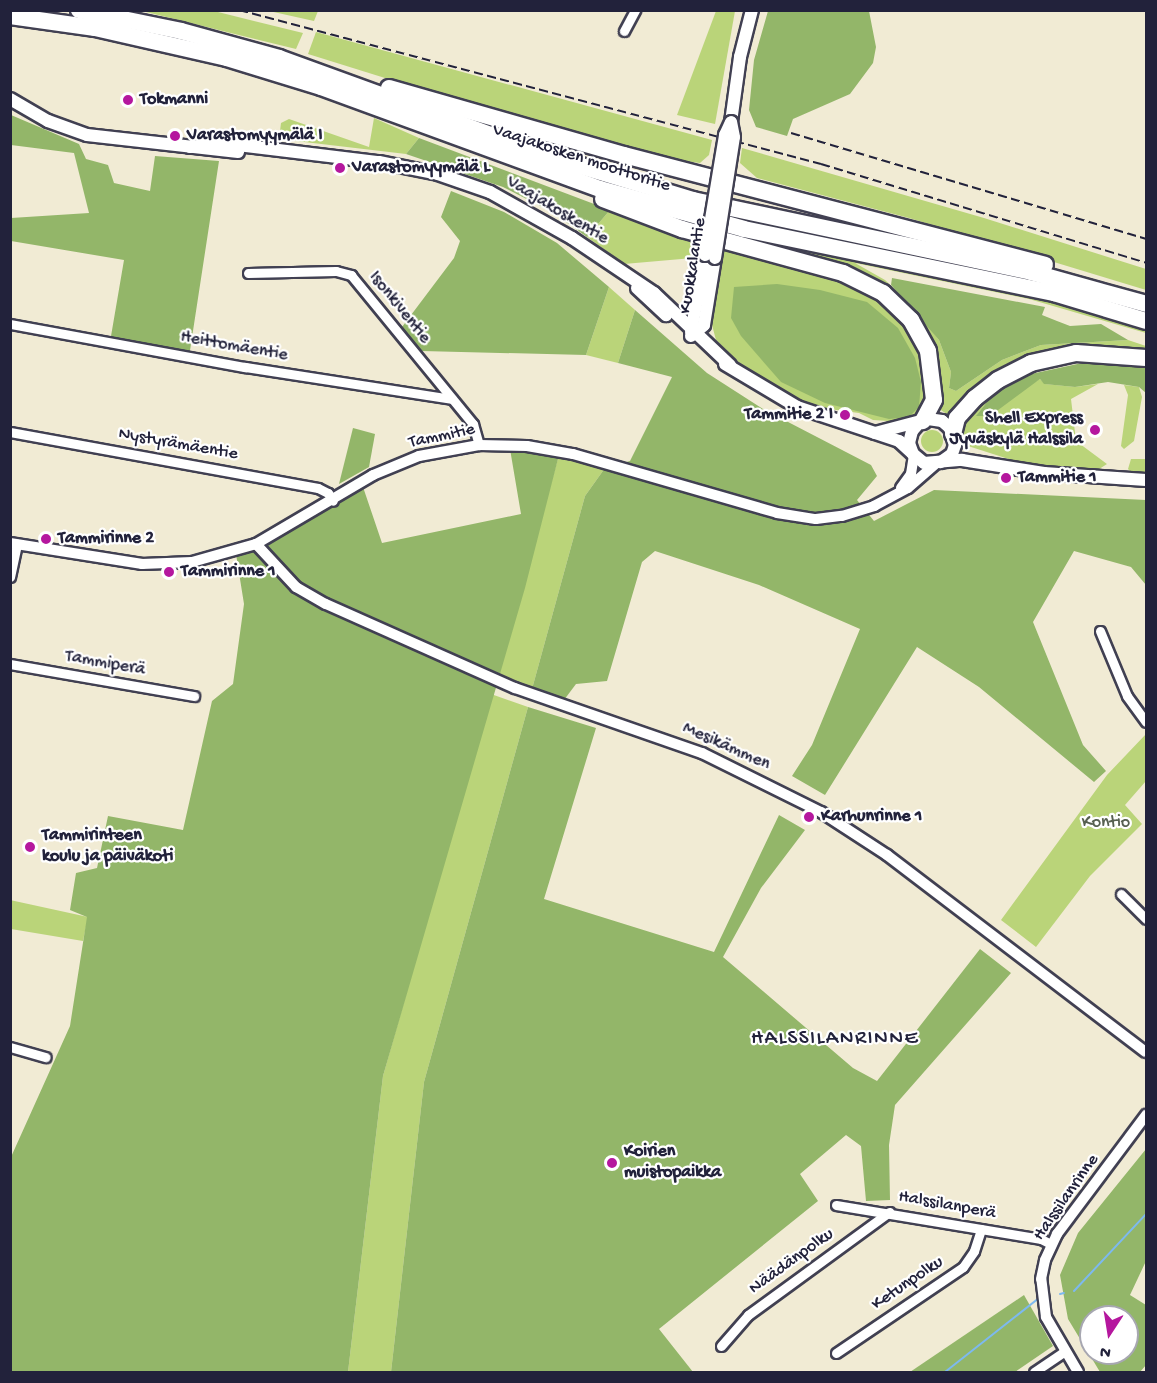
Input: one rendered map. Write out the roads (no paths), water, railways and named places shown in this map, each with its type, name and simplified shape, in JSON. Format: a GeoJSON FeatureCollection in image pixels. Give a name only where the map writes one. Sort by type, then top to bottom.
{"type":"FeatureCollection","features":[{"type":"Feature","properties":{"kind":"highway","name":"Vaajakosken moottoritie"},"geometry":{"type":"LineString","coordinates":[[79,10],[210,38],[353,83],[548,156],[693,200],[1031,272],[1146,304]]}},
{"type":"Feature","properties":{"kind":"highway","name":"Vaajakosken moottoritie"},"geometry":{"type":"LineString","coordinates":[[10,16],[95,28],[227,58],[321,87],[560,177],[744,229],[1054,293],[1146,321]]}},
{"type":"Feature","properties":{"kind":"highway"},"geometry":{"type":"LineString","coordinates":[[353,83],[413,93],[624,155],[723,178],[1058,269],[1106,292]]}},
{"type":"Feature","properties":{"kind":"highway"},"geometry":{"type":"LineString","coordinates":[[560,177],[613,203],[681,229],[843,273],[883,293],[911,320],[928,351],[934,400],[922,421]]}},
{"type":"Feature","properties":{"kind":"highway"},"geometry":{"type":"LineString","coordinates":[[954,437],[957,418],[975,398],[998,380],[1031,363],[1076,353],[1146,358]]}},
{"type":"Feature","properties":{"kind":"main road","name":"Kuokkalantie"},"geometry":{"type":"LineString","coordinates":[[693,332],[710,256],[723,178],[734,137],[731,122],[752,10]]}},
{"type":"Feature","properties":{"kind":"main road","name":"Vaajakoskentie"},"geometry":{"type":"LineString","coordinates":[[10,99],[48,121],[87,135],[190,147],[221,143],[408,167],[490,192],[573,238],[635,284],[654,293],[730,365],[797,407],[903,443],[914,455]]}},
{"type":"Feature","properties":{"kind":"main road"},"geometry":{"type":"LineString","coordinates":[[922,421],[909,437],[914,455],[924,463],[962,460],[1009,468],[1146,480]]}},
{"type":"Feature","properties":{"kind":"main road"},"geometry":{"type":"LineString","coordinates":[[876,433],[922,421],[942,421],[967,452],[1009,468]]}},
{"type":"Feature","properties":{"kind":"main road"},"geometry":{"type":"LineString","coordinates":[[939,463],[952,454],[954,437]]}},
{"type":"Feature","properties":{"kind":"street"},"geometry":{"type":"LineString","coordinates":[[624,31],[635,10]]}},
{"type":"Feature","properties":{"kind":"street","name":"Isonkiventie"},"geometry":{"type":"LineString","coordinates":[[248,273],[336,271],[351,275],[473,424],[479,445]]}},
{"type":"Feature","properties":{"kind":"street","name":"Heittomäentie"},"geometry":{"type":"LineString","coordinates":[[10,324],[245,367],[452,399]]}},
{"type":"Feature","properties":{"kind":"street","name":"Nystyrämäentie"},"geometry":{"type":"LineString","coordinates":[[10,432],[318,488],[328,492],[333,501]]}},
{"type":"Feature","properties":{"kind":"street","name":"Tammitie"},"geometry":{"type":"LineString","coordinates":[[14,543],[161,565],[201,560],[256,544],[333,501],[373,475],[419,456],[479,445],[527,446],[573,454],[798,517],[842,516],[892,496],[939,463]]}},
{"type":"Feature","properties":{"kind":"street","name":"Tammitie"},"geometry":{"type":"LineString","coordinates":[[892,496],[911,474],[914,455]]}},
{"type":"Feature","properties":{"kind":"street"},"geometry":{"type":"LineString","coordinates":[[10,577],[14,543]]}},
{"type":"Feature","properties":{"kind":"street","name":"Mesikämmen"},"geometry":{"type":"LineString","coordinates":[[256,544],[286,579],[326,604],[524,692],[702,753],[813,808],[887,855],[1146,1052]]}},
{"type":"Feature","properties":{"kind":"street"},"geometry":{"type":"LineString","coordinates":[[1100,631],[1127,696],[1146,722]]}},
{"type":"Feature","properties":{"kind":"street","name":"Tammiperä"},"geometry":{"type":"LineString","coordinates":[[10,664],[194,696]]}},
{"type":"Feature","properties":{"kind":"street"},"geometry":{"type":"LineString","coordinates":[[1120,894],[1146,919]]}},
{"type":"Feature","properties":{"kind":"street"},"geometry":{"type":"LineString","coordinates":[[10,1047],[46,1057]]}},
{"type":"Feature","properties":{"kind":"street","name":"Halssilanrinne"},"geometry":{"type":"LineString","coordinates":[[1078,1372],[1046,1317],[1042,1295],[1045,1260],[1051,1244],[1146,1115]]}},
{"type":"Feature","properties":{"kind":"street","name":"Halssilanperä"},"geometry":{"type":"LineString","coordinates":[[836,1205],[889,1212],[1051,1244]]}},
{"type":"Feature","properties":{"kind":"street","name":"Näädänpolku"},"geometry":{"type":"LineString","coordinates":[[721,1346],[748,1315],[889,1212]]}},
{"type":"Feature","properties":{"kind":"street","name":"Ketunpolku"},"geometry":{"type":"LineString","coordinates":[[836,1353],[963,1267],[974,1251],[981,1229]]}},
{"type":"Feature","properties":{"kind":"street"},"geometry":{"type":"LineString","coordinates":[[1034,1372],[1065,1351]]}},
{"type":"Feature","properties":{"kind":"waterway"},"geometry":{"type":"LineString","coordinates":[[1074,1291],[1146,1214]]}},
{"type":"Feature","properties":{"kind":"waterway"},"geometry":{"type":"LineString","coordinates":[[1060,1294],[1064,1293]]}},
{"type":"Feature","properties":{"kind":"waterway"},"geometry":{"type":"LineString","coordinates":[[945,1372],[1039,1298]]}},
{"type":"Feature","properties":{"kind":"railway"},"geometry":{"type":"LineString","coordinates":[[239,10],[821,164],[1146,263]]}},
{"type":"Feature","properties":{"kind":"railway"},"geometry":{"type":"LineString","coordinates":[[791,133],[1146,239]]}},
{"type":"Feature","properties":{"kind":"place","name":"Tokmanni"},"geometry":{"type":"Point","coordinates":[128,100]}},
{"type":"Feature","properties":{"kind":"place","name":"Varastomyymälä I"},"geometry":{"type":"Point","coordinates":[175,136]}},
{"type":"Feature","properties":{"kind":"place","name":"Varastomyymälä L"},"geometry":{"type":"Point","coordinates":[340,168]}},
{"type":"Feature","properties":{"kind":"place","name":"Tammitie 2 I"},"geometry":{"type":"Point","coordinates":[845,415]}},
{"type":"Feature","properties":{"kind":"place","name":"Shell Express Jyväskylä Halssila"},"geometry":{"type":"Point","coordinates":[1095,430]}},
{"type":"Feature","properties":{"kind":"place","name":"Tammitie 1"},"geometry":{"type":"Point","coordinates":[1006,478]}},
{"type":"Feature","properties":{"kind":"place","name":"Tammirinne 2"},"geometry":{"type":"Point","coordinates":[46,539]}},
{"type":"Feature","properties":{"kind":"place","name":"Tammirinne 1"},"geometry":{"type":"Point","coordinates":[169,572]}},
{"type":"Feature","properties":{"kind":"place","name":"Karhunrinne 1"},"geometry":{"type":"Point","coordinates":[809,817]}},
{"type":"Feature","properties":{"kind":"place","name":"Tammirinteen koulu ja päiväkoti"},"geometry":{"type":"Point","coordinates":[30,847]}},
{"type":"Feature","properties":{"kind":"place","name":"Koirien muistopaikka"},"geometry":{"type":"Point","coordinates":[612,1163]}},
{"type":"Feature","properties":{"kind":"district","name":"HALSSILANRINNE"},"geometry":{"type":"Point","coordinates":[835,1040]}},
{"type":"Feature","properties":{"kind":"park label","name":"Kontio"},"geometry":{"type":"Point","coordinates":[1106,823]}}]}
